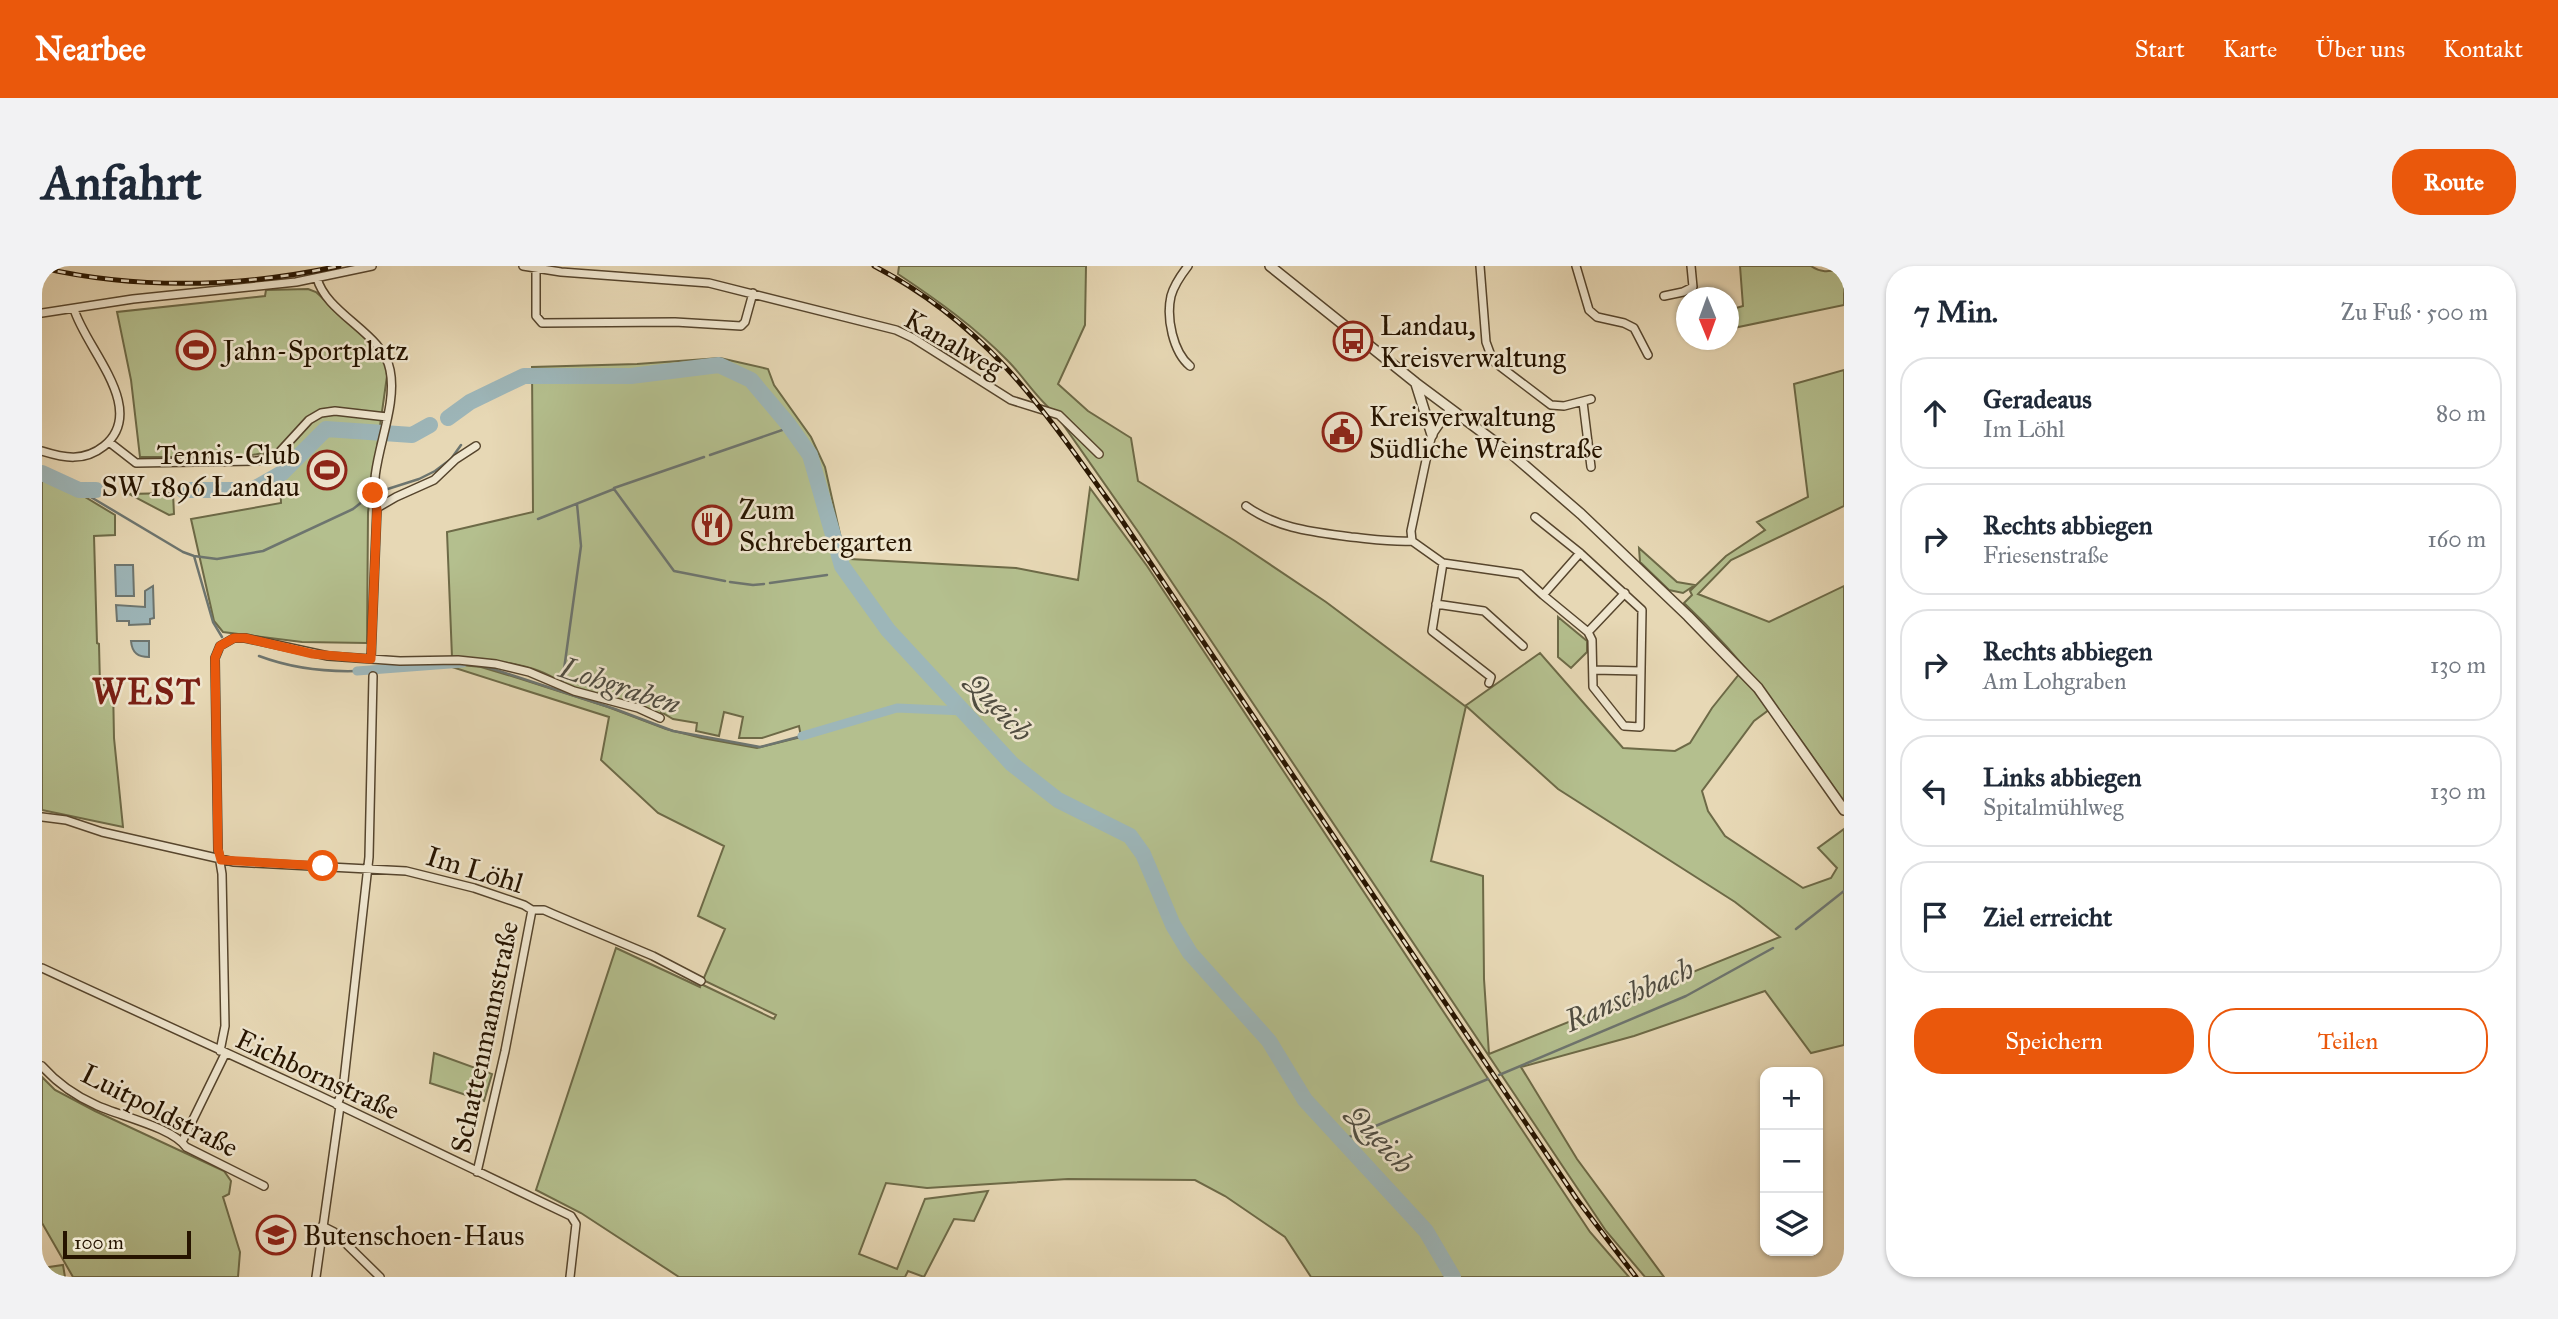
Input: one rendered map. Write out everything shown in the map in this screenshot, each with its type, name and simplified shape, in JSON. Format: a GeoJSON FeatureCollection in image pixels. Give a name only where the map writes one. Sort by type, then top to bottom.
{"type":"FeatureCollection","features":[{"type":"Feature","properties":{"kind":"street"},"geometry":{"type":"LineString","coordinates":[[42,313],[317,278],[372,266]]}},
{"type":"Feature","properties":{"kind":"street","name":"Kanalweg"},"geometry":{"type":"LineString","coordinates":[[523,266],[709,283],[905,334],[1012,400],[1059,415],[1099,454]]}},
{"type":"Feature","properties":{"kind":"street"},"geometry":{"type":"LineString","coordinates":[[1188,266],[1174,287],[1170,310],[1175,343],[1183,359],[1191,366]]}},
{"type":"Feature","properties":{"kind":"street"},"geometry":{"type":"LineString","coordinates":[[1270,266],[1547,484],[1696,623],[1758,688],[1844,810]]}},
{"type":"Feature","properties":{"kind":"street"},"geometry":{"type":"LineString","coordinates":[[1480,266],[1487,348],[1493,361],[1546,403],[1564,406],[1587,401],[1591,467]]}},
{"type":"Feature","properties":{"kind":"street"},"geometry":{"type":"LineString","coordinates":[[1576,266],[1589,310],[1597,317],[1634,328],[1648,355]]}},
{"type":"Feature","properties":{"kind":"street"},"geometry":{"type":"LineString","coordinates":[[1664,296],[1693,287],[1691,266]]}},
{"type":"Feature","properties":{"kind":"street"},"geometry":{"type":"LineString","coordinates":[[536,269],[536,312],[542,323],[675,322],[741,326],[745,322],[753,293]]}},
{"type":"Feature","properties":{"kind":"street"},"geometry":{"type":"LineString","coordinates":[[317,278],[325,295],[387,359],[391,377],[384,439],[374,482],[377,509],[371,659]]}},
{"type":"Feature","properties":{"kind":"street"},"geometry":{"type":"LineString","coordinates":[[42,451],[60,457],[78,458],[95,452],[109,442],[118,425],[120,400],[80,327],[74,309]]}},
{"type":"Feature","properties":{"kind":"street"},"geometry":{"type":"LineString","coordinates":[[1416,383],[1426,408],[1432,435]]}},
{"type":"Feature","properties":{"kind":"street"},"geometry":{"type":"LineString","coordinates":[[1412,541],[1411,531],[1432,435],[1450,409]]}},
{"type":"Feature","properties":{"kind":"street"},"geometry":{"type":"LineString","coordinates":[[109,442],[136,463],[257,461],[275,457],[309,420],[328,412],[386,421]]}},
{"type":"Feature","properties":{"kind":"street"},"geometry":{"type":"LineString","coordinates":[[377,509],[396,496],[435,481],[456,459],[476,446]]}},
{"type":"Feature","properties":{"kind":"street"},"geometry":{"type":"LineString","coordinates":[[1246,506],[1274,523],[1302,530],[1390,542],[1412,541],[1443,563],[1520,574],[1588,632],[1592,640],[1593,687],[1624,726],[1640,727],[1642,610],[1580,553],[1535,517]]}},
{"type":"Feature","properties":{"kind":"street"},"geometry":{"type":"LineString","coordinates":[[1543,595],[1580,553]]}},
{"type":"Feature","properties":{"kind":"street"},"geometry":{"type":"LineString","coordinates":[[1443,563],[1432,631],[1491,677],[1489,683]]}},
{"type":"Feature","properties":{"kind":"street"},"geometry":{"type":"LineString","coordinates":[[1588,632],[1625,593]]}},
{"type":"Feature","properties":{"kind":"street"},"geometry":{"type":"LineString","coordinates":[[1436,604],[1484,611],[1523,646]]}},
{"type":"Feature","properties":{"kind":"street"},"geometry":{"type":"LineString","coordinates":[[182,1142],[222,1052],[225,1026],[221,860],[218,849],[215,658],[220,646],[234,638],[245,638],[321,655],[481,662],[519,669],[574,691],[638,708],[660,718]]}},
{"type":"Feature","properties":{"kind":"street"},"geometry":{"type":"LineString","coordinates":[[1593,670],[1641,671]]}},
{"type":"Feature","properties":{"kind":"street"},"geometry":{"type":"LineString","coordinates":[[316,1277],[362,936],[369,857],[373,676]]}},
{"type":"Feature","properties":{"kind":"street","name":"Im Löhl"},"geometry":{"type":"LineString","coordinates":[[42,817],[66,820],[102,832],[221,860],[367,868],[422,874],[474,888],[532,910],[544,910],[634,948],[701,981]]}},
{"type":"Feature","properties":{"kind":"street","name":"Schattenmannstraße"},"geometry":{"type":"LineString","coordinates":[[477,1172],[505,1051],[532,910]]}},
{"type":"Feature","properties":{"kind":"street","name":"Eichbornstraße"},"geometry":{"type":"LineString","coordinates":[[42,968],[575,1219],[570,1277]]}},
{"type":"Feature","properties":{"kind":"street","name":"Luitpoldstraße"},"geometry":{"type":"LineString","coordinates":[[42,1066],[80,1097],[182,1142],[186,1147],[264,1186]]}},
{"type":"Feature","properties":{"kind":"street"},"geometry":{"type":"LineString","coordinates":[[323,1226],[334,1232],[380,1277]]}},
{"type":"Feature","properties":{"kind":"green space"},"geometry":{"type":"Polygon","coordinates":[[[899,266],[1086,266],[1085,325],[1058,384],[1088,411],[1131,438],[1138,481],[1326,602],[1465,706],[1540,653],[1623,748],[1675,751],[1690,743],[1712,708],[1740,673],[1770,709],[1754,721],[1702,791],[1708,811],[1725,836],[1803,888],[1831,878],[1837,868],[1818,848],[1844,829],[1844,1045],[1811,1053],[1765,991],[1634,1036],[1521,1067],[1577,1159],[1664,1277],[1645,1277],[1606,1231],[1139,533],[1055,413],[1008,361],[982,337],[898,274],[899,266]],[[1466,706],[1431,861],[1483,876],[1484,979],[1489,1054],[1780,937],[1735,902],[1558,789],[1466,706]]]}},
{"type":"Feature","properties":{"kind":"green space"},"geometry":{"type":"Polygon","coordinates":[[[1740,266],[1811,266],[1827,271],[1844,269],[1844,305],[1739,327],[1739,307],[1743,306],[1740,266]]]}},
{"type":"Feature","properties":{"kind":"green space"},"geometry":{"type":"Polygon","coordinates":[[[308,289],[316,292],[386,360],[387,376],[368,512],[367,643],[302,642],[223,632],[214,621],[191,519],[281,503],[279,450],[242,457],[140,457],[131,380],[117,312],[265,296],[266,290],[308,289]]]}},
{"type":"Feature","properties":{"kind":"green space"},"geometry":{"type":"Polygon","coordinates":[[[720,358],[768,369],[774,385],[811,437],[825,467],[842,543],[850,559],[1016,568],[1078,580],[1090,488],[1147,566],[1590,1232],[1629,1277],[1311,1277],[1285,1237],[1225,1196],[1195,1180],[1068,1179],[927,1188],[886,1183],[859,1254],[897,1269],[925,1199],[988,1191],[974,1221],[954,1219],[924,1277],[908,1271],[905,1277],[679,1277],[581,1213],[536,1190],[616,948],[774,1019],[776,1015],[703,980],[725,929],[698,916],[724,846],[658,813],[601,760],[609,717],[452,667],[452,664],[481,667],[608,707],[666,729],[702,738],[757,748],[801,737],[799,726],[762,738],[739,738],[743,717],[724,712],[719,736],[696,731],[697,723],[673,719],[661,712],[660,715],[563,685],[540,671],[495,661],[452,657],[447,532],[533,512],[532,367],[720,358]]]}},
{"type":"Feature","properties":{"kind":"green space"},"geometry":{"type":"Polygon","coordinates":[[[1844,370],[1844,506],[1731,560],[1698,594],[1769,622],[1844,586],[1844,802],[1749,673],[1684,603],[1692,595],[1690,591],[1726,556],[1765,530],[1757,522],[1808,497],[1794,384],[1844,370]]]}},
{"type":"Feature","properties":{"kind":"green space"},"geometry":{"type":"Polygon","coordinates":[[[42,476],[75,491],[115,515],[115,535],[94,536],[100,685],[113,685],[114,738],[123,827],[42,810],[42,476]]]}},
{"type":"Feature","properties":{"kind":"green space"},"geometry":{"type":"Polygon","coordinates":[[[173,493],[174,514],[169,515],[129,494],[173,493]]]}},
{"type":"Feature","properties":{"kind":"green space"},"geometry":{"type":"Polygon","coordinates":[[[1639,548],[1677,582],[1695,585],[1683,593],[1669,590],[1640,562],[1639,548]]]}},
{"type":"Feature","properties":{"kind":"green space"},"geometry":{"type":"Polygon","coordinates":[[[1558,617],[1587,641],[1587,652],[1571,668],[1558,657],[1558,617]]]}},
{"type":"Feature","properties":{"kind":"green space"},"geometry":{"type":"Polygon","coordinates":[[[434,1053],[492,1074],[484,1101],[430,1083],[434,1053]]]}},
{"type":"Feature","properties":{"kind":"green space"},"geometry":{"type":"Polygon","coordinates":[[[42,1077],[55,1090],[95,1111],[224,1171],[231,1181],[229,1194],[223,1197],[240,1252],[238,1277],[73,1277],[42,1223],[42,1077]]]}},
{"type":"Feature","properties":{"kind":"green space"},"geometry":{"type":"Polygon","coordinates":[[[63,1265],[65,1277],[42,1277],[42,1268],[63,1265]]]}},
{"type":"Feature","properties":{"kind":"water"},"geometry":{"type":"Polygon","coordinates":[[[115,565],[133,565],[134,596],[116,596],[115,565]]]}},
{"type":"Feature","properties":{"kind":"water"},"geometry":{"type":"Polygon","coordinates":[[[153,586],[154,618],[150,619],[150,624],[129,625],[129,621],[117,621],[116,605],[145,607],[145,591],[153,586]]]}},
{"type":"Feature","properties":{"kind":"water"},"geometry":{"type":"Polygon","coordinates":[[[131,641],[149,641],[149,657],[136,654],[131,641]]]}},
{"type":"Feature","properties":{"kind":"waterway","name":"Queich"},"geometry":{"type":"LineString","coordinates":[[448,418],[470,402],[524,376],[631,376],[719,365],[751,380],[810,455],[842,566],[888,630],[1012,764],[1058,800],[1130,836],[1143,854],[1173,925],[1190,953],[1269,1041],[1305,1100],[1426,1231],[1453,1277]]}},
{"type":"Feature","properties":{"kind":"waterway","name":"Queich"},"geometry":{"type":"LineString","coordinates":[[183,490],[252,490],[282,473],[326,429],[412,435],[430,425]]}},
{"type":"Feature","properties":{"kind":"waterway"},"geometry":{"type":"LineString","coordinates":[[710,455],[791,427]]}},
{"type":"Feature","properties":{"kind":"waterway"},"geometry":{"type":"LineString","coordinates":[[79,490],[183,552],[217,559],[263,551],[353,509],[372,494],[419,479],[451,459],[461,445]]}},
{"type":"Feature","properties":{"kind":"waterway"},"geometry":{"type":"LineString","coordinates":[[614,488],[704,457]]}},
{"type":"Feature","properties":{"kind":"waterway","name":"Queich"},"geometry":{"type":"LineString","coordinates":[[42,473],[79,490],[96,490]]}},
{"type":"Feature","properties":{"kind":"waterway"},"geometry":{"type":"LineString","coordinates":[[538,519],[614,489],[674,571],[725,581]]}},
{"type":"Feature","properties":{"kind":"waterway"},"geometry":{"type":"LineString","coordinates":[[562,684],[581,546],[577,504]]}},
{"type":"Feature","properties":{"kind":"waterway","name":"Lohgraben"},"geometry":{"type":"LineString","coordinates":[[194,556],[213,622],[222,637]]}},
{"type":"Feature","properties":{"kind":"waterway"},"geometry":{"type":"LineString","coordinates":[[770,583],[827,575]]}},
{"type":"Feature","properties":{"kind":"waterway"},"geometry":{"type":"LineString","coordinates":[[730,582],[764,584]]}},
{"type":"Feature","properties":{"kind":"waterway","name":"Lohgraben"},"geometry":{"type":"LineString","coordinates":[[259,656],[307,668],[357,671]]}},
{"type":"Feature","properties":{"kind":"waterway","name":"Lohgraben"},"geometry":{"type":"LineString","coordinates":[[357,671],[463,663]]}},
{"type":"Feature","properties":{"kind":"waterway","name":"Lohgraben"},"geometry":{"type":"LineString","coordinates":[[484,666],[673,731],[760,747],[802,736]]}},
{"type":"Feature","properties":{"kind":"waterway","name":"Lohgraben"},"geometry":{"type":"LineString","coordinates":[[802,736],[897,708],[964,711]]}},
{"type":"Feature","properties":{"kind":"waterway","name":"Ranschbach"},"geometry":{"type":"LineString","coordinates":[[1796,929],[1844,891]]}},
{"type":"Feature","properties":{"kind":"waterway","name":"Ranschbach"},"geometry":{"type":"LineString","coordinates":[[1499,1075],[1686,996],[1773,948]]}},
{"type":"Feature","properties":{"kind":"waterway","name":"Ranschbach"},"geometry":{"type":"LineString","coordinates":[[1342,1140],[1488,1079]]}},
{"type":"Feature","properties":{"kind":"railway"},"geometry":{"type":"LineString","coordinates":[[42,268],[116,280],[191,283],[265,278],[339,266]]}},
{"type":"Feature","properties":{"kind":"railway"},"geometry":{"type":"LineString","coordinates":[[874,266],[914,289],[949,314],[980,342],[1009,371],[1061,435],[1113,507],[1576,1198],[1636,1277]]}},
{"type":"Feature","properties":{"kind":"place","name":"Landau, Kreisverwaltung"},"geometry":{"type":"Point","coordinates":[1353,341]}},
{"type":"Feature","properties":{"kind":"place","name":"Jahn-Sportplatz"},"geometry":{"type":"Point","coordinates":[196,350]}},
{"type":"Feature","properties":{"kind":"place","name":"Kreisverwaltung Südliche Weinstraße"},"geometry":{"type":"Point","coordinates":[1342,432]}},
{"type":"Feature","properties":{"kind":"place","name":"Tennis-Club SW 1896 Landau"},"geometry":{"type":"Point","coordinates":[327,470]}},
{"type":"Feature","properties":{"kind":"place","name":"Zum Schrebergarten"},"geometry":{"type":"Point","coordinates":[712,525]}},
{"type":"Feature","properties":{"kind":"place","name":"Butenschoen-Haus"},"geometry":{"type":"Point","coordinates":[276,1235]}},
{"type":"Feature","properties":{"kind":"district","name":"WEST"},"geometry":{"type":"Point","coordinates":[147,692]}},
{"type":"Feature","properties":{"kind":"route"},"geometry":{"type":"LineString","coordinates":[[323,866],[221,860],[218,849],[215,658],[216,651],[226,641],[245,638],[313,654],[371,659],[377,509],[373,493]]}}]}
